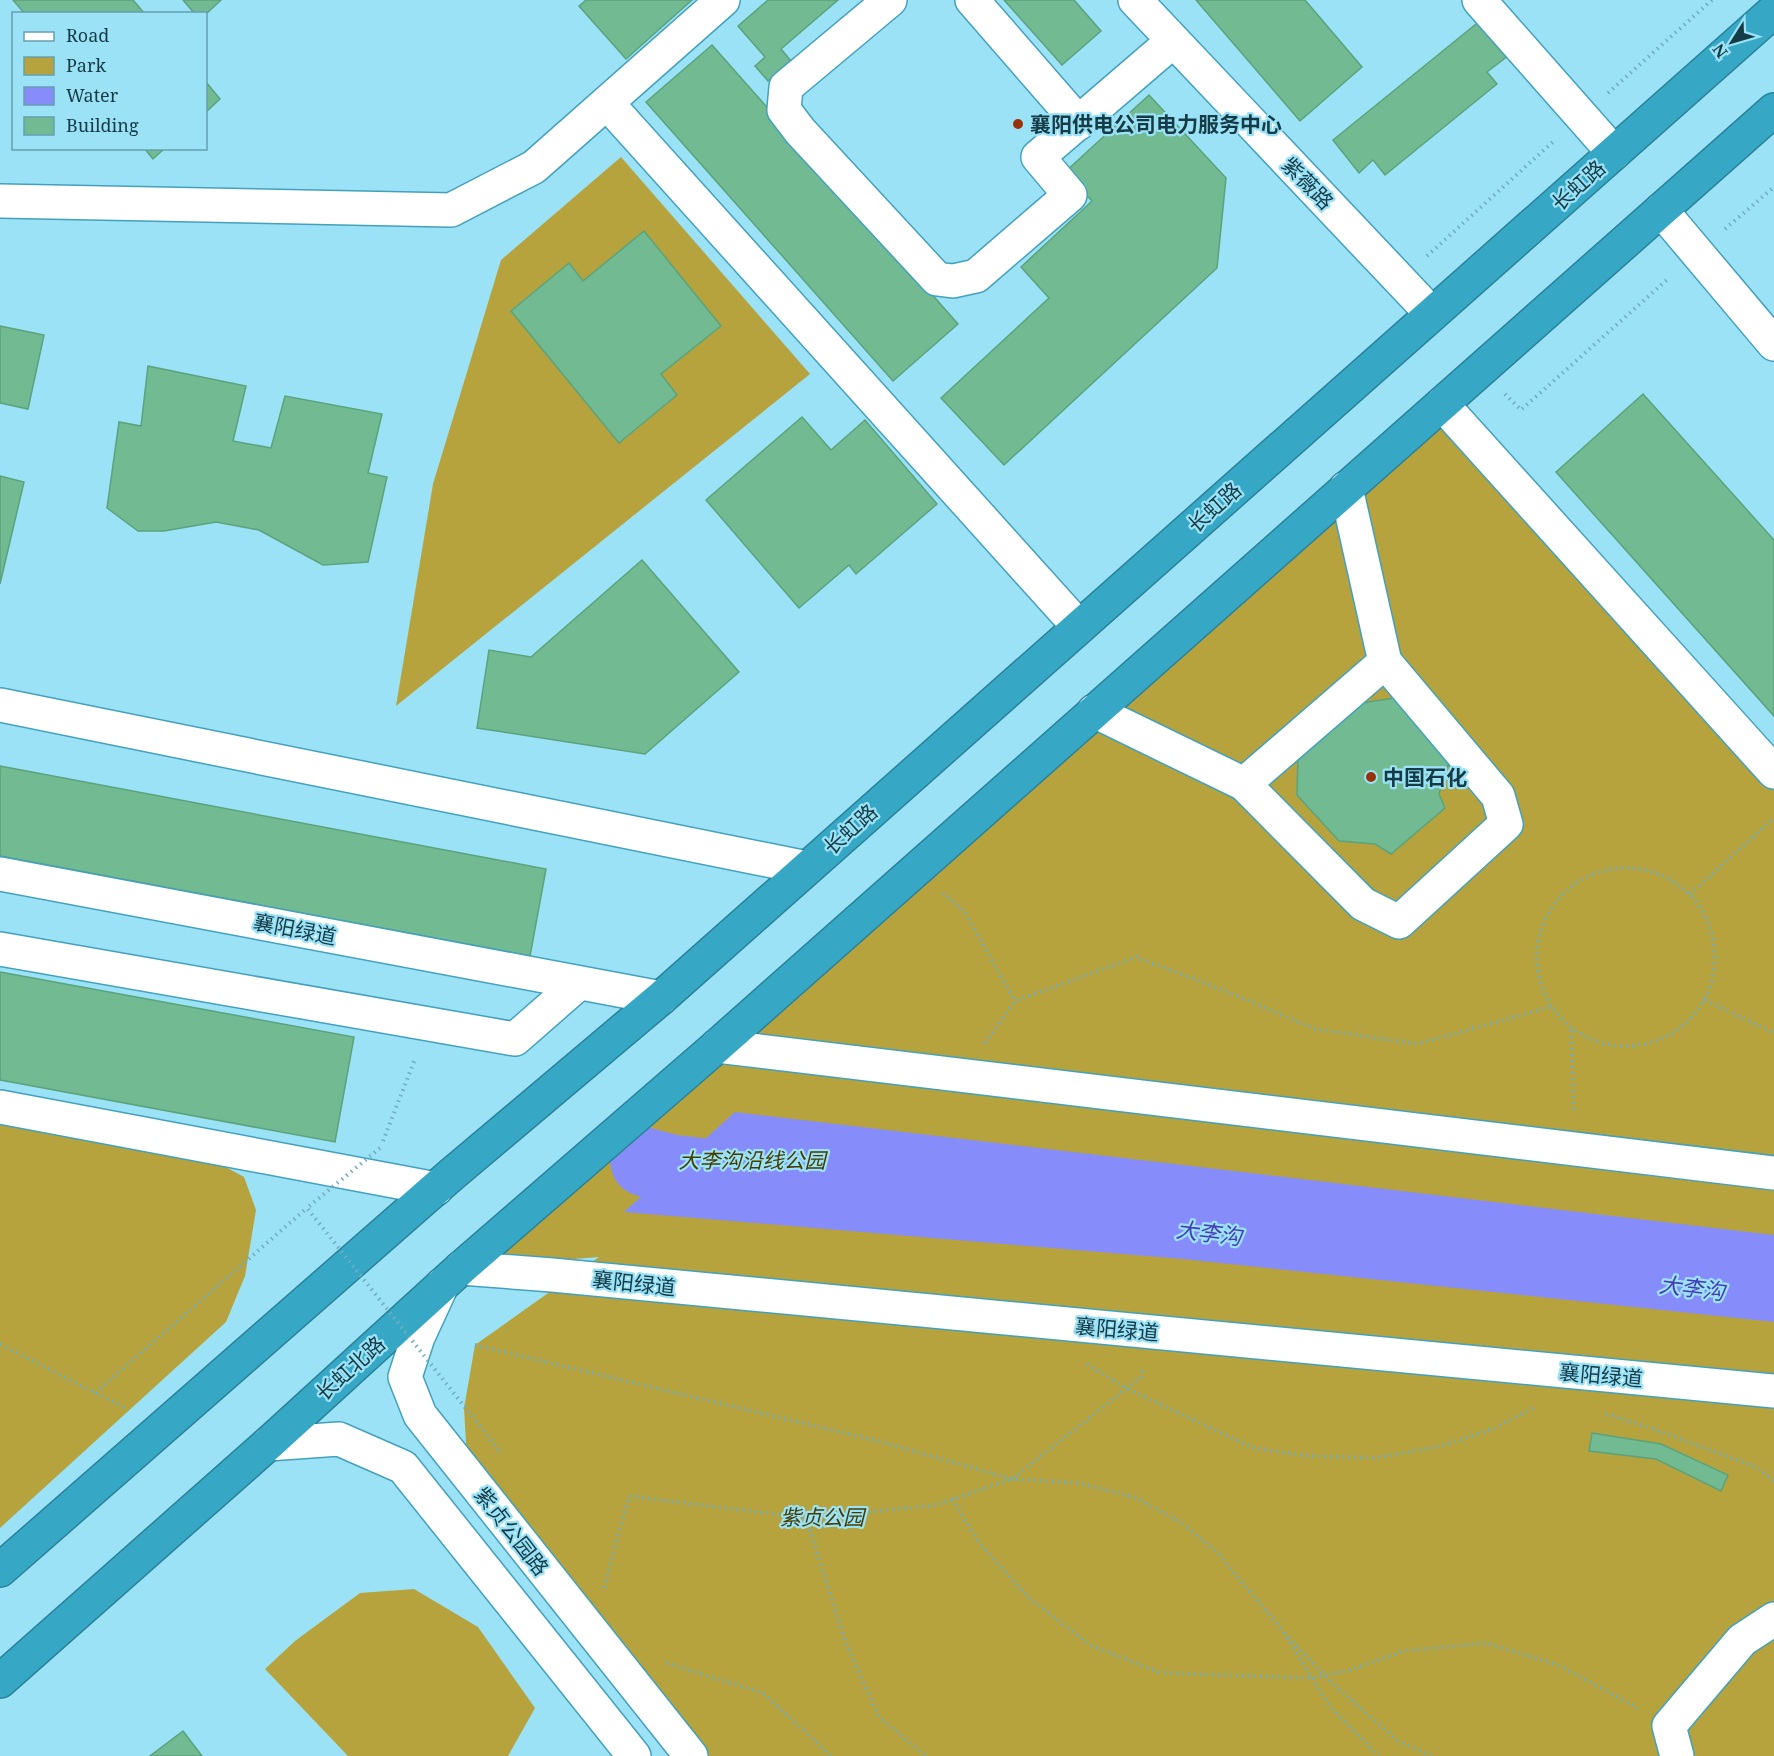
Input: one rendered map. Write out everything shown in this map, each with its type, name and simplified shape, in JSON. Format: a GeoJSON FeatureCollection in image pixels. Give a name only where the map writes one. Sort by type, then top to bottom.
{"type":"FeatureCollection","features":[{"type":"Feature","properties":{"kind":"highway","name":"长虹路"},"geometry":{"type":"LineString","coordinates":[[658,1001],[1774,11]]}},
{"type":"Feature","properties":{"kind":"highway"},"geometry":{"type":"LineString","coordinates":[[710,1052],[1774,110]]}},
{"type":"Feature","properties":{"kind":"highway"},"geometry":{"type":"LineString","coordinates":[[0,1570],[443,1182],[658,1001]]}},
{"type":"Feature","properties":{"kind":"highway","name":"长虹北路"},"geometry":{"type":"LineString","coordinates":[[0,1681],[268,1444],[451,1276],[710,1052]]}},
{"type":"Feature","properties":{"kind":"street"},"geometry":{"type":"LineString","coordinates":[[0,201],[451,210],[534,167],[723,0]]}},
{"type":"Feature","properties":{"kind":"street"},"geometry":{"type":"LineString","coordinates":[[890,0],[786,87],[784,110],[800,131],[937,279],[953,281],[976,276],[1070,195],[1038,157],[1173,41]]}},
{"type":"Feature","properties":{"kind":"street"},"geometry":{"type":"LineString","coordinates":[[972,0],[1079,123]]}},
{"type":"Feature","properties":{"kind":"street","name":"紫薇路"},"geometry":{"type":"LineString","coordinates":[[1135,0],[1432,314]]}},
{"type":"Feature","properties":{"kind":"street"},"geometry":{"type":"LineString","coordinates":[[1479,0],[1614,153]]}},
{"type":"Feature","properties":{"kind":"street"},"geometry":{"type":"LineString","coordinates":[[607,104],[1079,627]]}},
{"type":"Feature","properties":{"kind":"street"},"geometry":{"type":"LineString","coordinates":[[1661,210],[1774,344]]}},
{"type":"Feature","properties":{"kind":"street"},"geometry":{"type":"LineString","coordinates":[[1442,404],[1774,772]]}},
{"type":"Feature","properties":{"kind":"street"},"geometry":{"type":"LineString","coordinates":[[1094,711],[1244,784],[1363,904],[1399,922],[1506,824],[1498,796],[1385,662],[1346,488]]}},
{"type":"Feature","properties":{"kind":"street"},"geometry":{"type":"LineString","coordinates":[[1244,784],[1385,662]]}},
{"type":"Feature","properties":{"kind":"street"},"geometry":{"type":"LineString","coordinates":[[0,705],[807,868]]}},
{"type":"Feature","properties":{"kind":"street","name":"襄阳绿道"},"geometry":{"type":"LineString","coordinates":[[0,874],[579,982],[658,1001]]}},
{"type":"Feature","properties":{"kind":"street"},"geometry":{"type":"LineString","coordinates":[[0,949],[515,1039],[579,982]]}},
{"type":"Feature","properties":{"kind":"street"},"geometry":{"type":"LineString","coordinates":[[710,1052],[961,1075],[1774,1173]]}},
{"type":"Feature","properties":{"kind":"street"},"geometry":{"type":"LineString","coordinates":[[0,1107],[443,1182]]}},
{"type":"Feature","properties":{"kind":"street","name":"襄阳绿道"},"geometry":{"type":"LineString","coordinates":[[451,1276],[552,1275],[1774,1391]]}},
{"type":"Feature","properties":{"kind":"street","name":"紫贞公园路"},"geometry":{"type":"LineString","coordinates":[[451,1276],[418,1337],[405,1377],[420,1414],[691,1756]]}},
{"type":"Feature","properties":{"kind":"street"},"geometry":{"type":"LineString","coordinates":[[268,1444],[339,1439],[404,1467],[634,1756]]}},
{"type":"Feature","properties":{"kind":"street"},"geometry":{"type":"LineString","coordinates":[[1677,1756],[1669,1726],[1742,1640],[1774,1619]]}},
{"type":"Feature","properties":{"kind":"path"},"geometry":{"type":"LineString","coordinates":[[1690,894],[1774,818]]}},
{"type":"Feature","properties":{"kind":"path"},"geometry":{"type":"LineString","coordinates":[[1608,868],[1638,868],[1666,877],[1690,894],[1707,917],[1715,945],[1715,973],[1705,1000],[1687,1024],[1660,1041],[1630,1048],[1599,1044],[1571,1030],[1550,1007],[1538,980],[1536,951],[1543,922],[1558,897],[1581,879],[1608,868]]}},
{"type":"Feature","properties":{"kind":"path"},"geometry":{"type":"LineString","coordinates":[[916,870],[964,912],[1015,1001]]}},
{"type":"Feature","properties":{"kind":"path"},"geometry":{"type":"LineString","coordinates":[[961,1075],[1015,1001],[1136,957],[1228,992],[1315,1029],[1418,1044],[1550,1007]]}},
{"type":"Feature","properties":{"kind":"path"},"geometry":{"type":"LineString","coordinates":[[1705,1000],[1774,1033]]}},
{"type":"Feature","properties":{"kind":"path"},"geometry":{"type":"LineString","coordinates":[[95,1393],[307,1208],[380,1148],[428,1024]]}},
{"type":"Feature","properties":{"kind":"path"},"geometry":{"type":"LineString","coordinates":[[1571,1030],[1575,1149]]}},
{"type":"Feature","properties":{"kind":"path"},"geometry":{"type":"LineString","coordinates":[[307,1208],[502,1454]]}},
{"type":"Feature","properties":{"kind":"path"},"geometry":{"type":"LineString","coordinates":[[589,1627],[596,1619],[629,1496],[806,1518],[936,1505],[1012,1479],[1126,1389],[1141,1377],[1155,1332]]}},
{"type":"Feature","properties":{"kind":"path"},"geometry":{"type":"LineString","coordinates":[[0,1344],[163,1428]]}},
{"type":"Feature","properties":{"kind":"path"},"geometry":{"type":"LineString","coordinates":[[475,1345],[878,1441],[1012,1479],[1078,1483],[1134,1497],[1179,1521],[1217,1552],[1282,1630],[1325,1676],[1398,1741],[1432,1756]]}},
{"type":"Feature","properties":{"kind":"path"},"geometry":{"type":"LineString","coordinates":[[1085,1363],[1126,1389],[1253,1448],[1309,1456],[1375,1458],[1441,1446],[1493,1429],[1542,1403]]}},
{"type":"Feature","properties":{"kind":"path"},"geometry":{"type":"LineString","coordinates":[[1598,1412],[1648,1427],[1756,1467],[1774,1481]]}},
{"type":"Feature","properties":{"kind":"path"},"geometry":{"type":"LineString","coordinates":[[952,1499],[980,1544],[1029,1598],[1090,1645],[1161,1673],[1312,1678],[1350,1670],[1404,1651],[1486,1643],[1558,1665],[1641,1709]]}},
{"type":"Feature","properties":{"kind":"path"},"geometry":{"type":"LineString","coordinates":[[806,1518],[845,1641],[879,1717],[926,1756]]}},
{"type":"Feature","properties":{"kind":"path"},"geometry":{"type":"LineString","coordinates":[[1282,1630],[1331,1708],[1379,1756]]}},
{"type":"Feature","properties":{"kind":"path"},"geometry":{"type":"LineString","coordinates":[[656,1660],[763,1693],[831,1756]]}},
{"type":"Feature","properties":{"kind":"green space"},"geometry":{"type":"Polygon","coordinates":[[[621,157],[810,374],[396,706],[433,484],[501,260],[621,157]]]}},
{"type":"Feature","properties":{"kind":"green space"},"geometry":{"type":"Polygon","coordinates":[[[1444,421],[1774,788],[1774,1756],[706,1756],[467,1460],[464,1408],[475,1345],[599,1257],[461,1268],[1444,421]]]}},
{"type":"Feature","properties":{"kind":"green space"},"geometry":{"type":"Polygon","coordinates":[[[0,1118],[202,1154],[244,1177],[256,1210],[245,1276],[226,1322],[0,1528],[0,1118]]]}},
{"type":"Feature","properties":{"kind":"green space"},"geometry":{"type":"Polygon","coordinates":[[[414,1589],[478,1627],[535,1708],[508,1756],[348,1756],[265,1669],[295,1641],[360,1593],[414,1589]]]}},
{"type":"Feature","properties":{"kind":"water"},"geometry":{"type":"Polygon","coordinates":[[[735,1112],[1774,1235],[1774,1322],[1183,1259],[624,1212],[735,1112]]]}},
{"type":"Feature","properties":{"kind":"building"},"geometry":{"type":"Polygon","coordinates":[[[13,0],[133,0],[143,12],[23,12],[13,0]]]}},
{"type":"Feature","properties":{"kind":"building"},"geometry":{"type":"Polygon","coordinates":[[[183,0],[221,0],[207,13],[193,12],[183,0]]]}},
{"type":"Feature","properties":{"kind":"building"},"geometry":{"type":"Polygon","coordinates":[[[586,0],[692,0],[626,59],[579,6],[586,0]]]}},
{"type":"Feature","properties":{"kind":"building"},"geometry":{"type":"Polygon","coordinates":[[[768,0],[838,0],[781,49],[791,61],[768,81],[755,66],[765,57],[738,26],[768,0]]]}},
{"type":"Feature","properties":{"kind":"building"},"geometry":{"type":"Polygon","coordinates":[[[1004,0],[1074,0],[1101,31],[1062,65],[1004,0]]]}},
{"type":"Feature","properties":{"kind":"building"},"geometry":{"type":"Polygon","coordinates":[[[1196,0],[1305,0],[1362,67],[1300,121],[1196,0]]]}},
{"type":"Feature","properties":{"kind":"building"},"geometry":{"type":"Polygon","coordinates":[[[1481,20],[1509,55],[1487,72],[1497,84],[1385,175],[1373,160],[1359,173],[1333,140],[1481,20]]]}},
{"type":"Feature","properties":{"kind":"building"},"geometry":{"type":"Polygon","coordinates":[[[712,45],[958,324],[893,381],[646,102],[712,45]]]}},
{"type":"Feature","properties":{"kind":"building"},"geometry":{"type":"Polygon","coordinates":[[[207,83],[220,99],[207,111],[207,83]]]}},
{"type":"Feature","properties":{"kind":"building"},"geometry":{"type":"Polygon","coordinates":[[[1149,95],[1226,178],[1217,268],[1004,465],[941,398],[1049,298],[1021,267],[1092,201],[1065,172],[1149,95]]]}},
{"type":"Feature","properties":{"kind":"building"},"geometry":{"type":"Polygon","coordinates":[[[146,150],[163,150],[153,159],[146,150]]]}},
{"type":"Feature","properties":{"kind":"building"},"geometry":{"type":"Polygon","coordinates":[[[644,231],[721,326],[661,374],[677,395],[619,443],[511,311],[569,263],[583,281],[644,231]]]}},
{"type":"Feature","properties":{"kind":"building"},"geometry":{"type":"Polygon","coordinates":[[[0,326],[44,335],[28,409],[0,403],[0,326]]]}},
{"type":"Feature","properties":{"kind":"building"},"geometry":{"type":"Polygon","coordinates":[[[148,366],[246,386],[233,441],[271,448],[285,396],[382,414],[368,473],[387,477],[368,562],[323,565],[259,530],[216,522],[164,531],[138,531],[107,508],[119,422],[141,426],[148,366]]]}},
{"type":"Feature","properties":{"kind":"building"},"geometry":{"type":"Polygon","coordinates":[[[1643,394],[1774,540],[1774,716],[1556,472],[1643,394]]]}},
{"type":"Feature","properties":{"kind":"building"},"geometry":{"type":"Polygon","coordinates":[[[802,417],[831,450],[865,420],[937,504],[856,574],[849,565],[799,608],[706,500],[802,417]]]}},
{"type":"Feature","properties":{"kind":"building"},"geometry":{"type":"Polygon","coordinates":[[[0,476],[24,482],[0,584],[0,476]]]}},
{"type":"Feature","properties":{"kind":"building"},"geometry":{"type":"Polygon","coordinates":[[[642,560],[739,672],[645,754],[477,728],[489,650],[531,657],[642,560]]]}},
{"type":"Feature","properties":{"kind":"building","name":"中国石化"},"geometry":{"type":"Polygon","coordinates":[[[1394,698],[1450,760],[1439,794],[1445,808],[1391,854],[1375,844],[1339,841],[1297,795],[1298,755],[1362,703],[1394,698]]]}},
{"type":"Feature","properties":{"kind":"building"},"geometry":{"type":"Polygon","coordinates":[[[0,766],[546,869],[530,956],[0,856],[0,766]]]}},
{"type":"Feature","properties":{"kind":"building"},"geometry":{"type":"Polygon","coordinates":[[[0,972],[354,1037],[335,1142],[0,1080],[0,972]]]}},
{"type":"Feature","properties":{"kind":"building"},"geometry":{"type":"Polygon","coordinates":[[[1592,1433],[1661,1444],[1728,1475],[1721,1491],[1656,1459],[1589,1451],[1592,1433]]]}},
{"type":"Feature","properties":{"kind":"building"},"geometry":{"type":"Polygon","coordinates":[[[183,1731],[202,1756],[150,1756],[183,1731]]]}},
{"type":"Feature","properties":{"kind":"waterway","name":"大李沟"},"geometry":{"type":"LineString","coordinates":[[645,1162],[671,1169],[764,1180]]}},
{"type":"Feature","properties":{"kind":"place","name":"襄阳供电公司电力服务中心"},"geometry":{"type":"Point","coordinates":[1018,124]}},
{"type":"Feature","properties":{"kind":"place","name":"中国石化"},"geometry":{"type":"Point","coordinates":[1371,777]}},
{"type":"Feature","properties":{"kind":"park label","name":"大李沟沿线公园"},"geometry":{"type":"Point","coordinates":[752,1160]}},
{"type":"Feature","properties":{"kind":"park label","name":"紫贞公园"},"geometry":{"type":"Point","coordinates":[822,1517]}}]}
